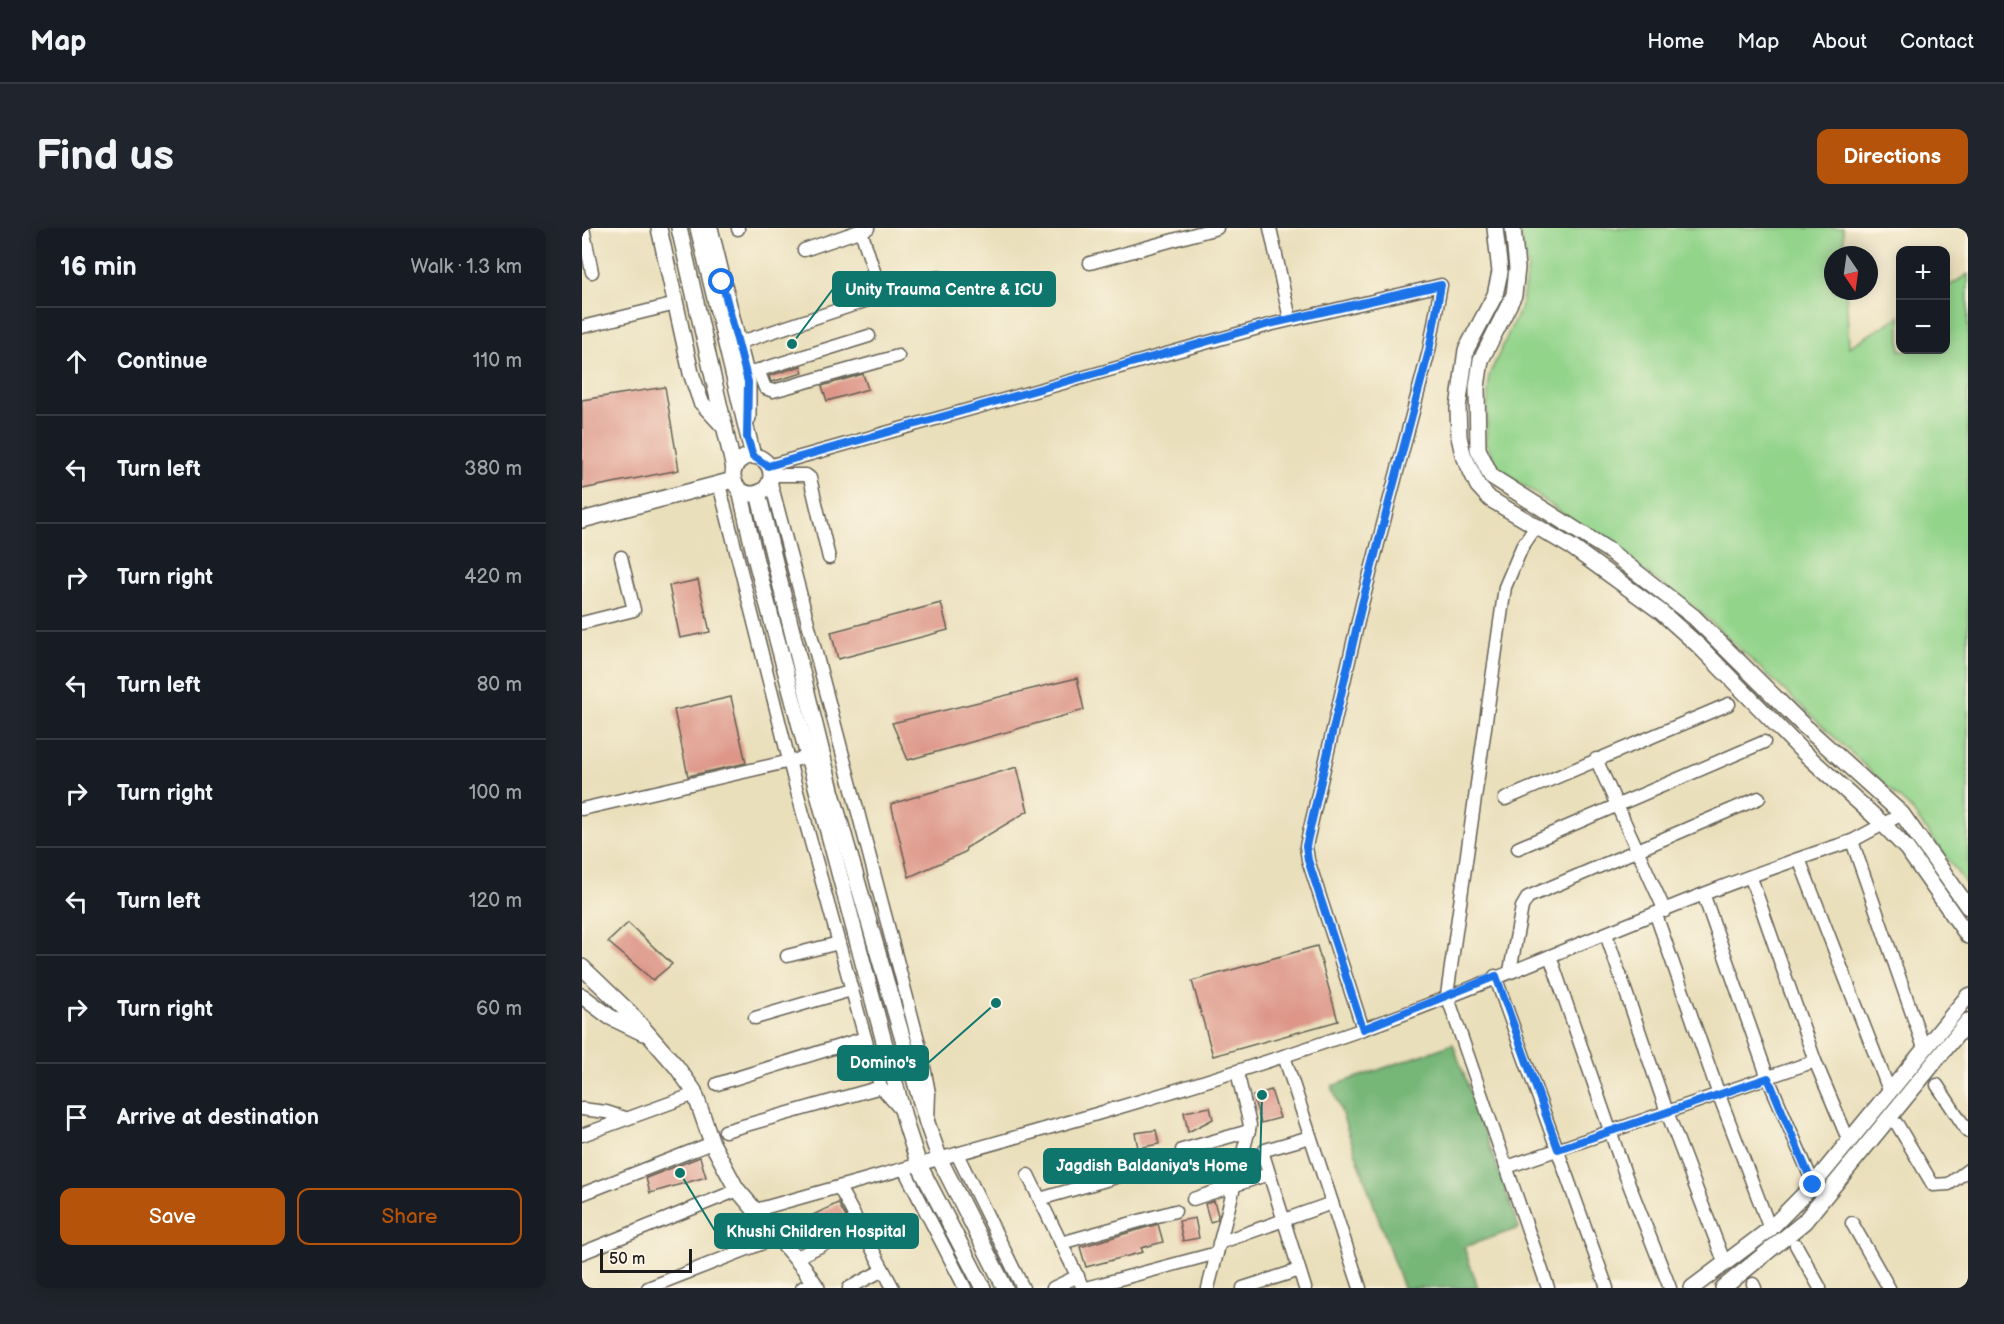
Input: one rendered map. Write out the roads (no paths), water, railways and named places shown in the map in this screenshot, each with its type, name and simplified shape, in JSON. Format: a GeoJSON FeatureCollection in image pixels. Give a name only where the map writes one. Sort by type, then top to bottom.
{"type":"FeatureCollection","features":[{"type":"Feature","properties":{"kind":"street"},"geometry":{"type":"LineString","coordinates":[[583,228],[592,272]]}},
{"type":"Feature","properties":{"kind":"street"},"geometry":{"type":"LineString","coordinates":[[659,228],[691,373],[701,402],[710,415],[725,428]]}},
{"type":"Feature","properties":{"kind":"street"},"geometry":{"type":"LineString","coordinates":[[679,228],[725,428],[732,481],[789,762],[865,1038],[881,1087],[902,1111]]}},
{"type":"Feature","properties":{"kind":"street"},"geometry":{"type":"LineString","coordinates":[[698,228],[747,437],[753,456],[770,473],[921,1051],[929,1093],[927,1123]]}},
{"type":"Feature","properties":{"kind":"street"},"geometry":{"type":"LineString","coordinates":[[710,228],[738,343],[752,372],[765,388],[773,391],[898,356]]}},
{"type":"Feature","properties":{"kind":"street"},"geometry":{"type":"LineString","coordinates":[[1090,263],[1217,228]]}},
{"type":"Feature","properties":{"kind":"street"},"geometry":{"type":"LineString","coordinates":[[1270,228],[1290,319]]}},
{"type":"Feature","properties":{"kind":"street"},"geometry":{"type":"LineString","coordinates":[[1495,228],[1500,272],[1495,295],[1466,350],[1458,408],[1459,437],[1469,472],[1478,486],[1490,498],[1573,548],[1661,612],[1726,672],[1801,750],[1884,825],[1907,849],[1968,936]]}},
{"type":"Feature","properties":{"kind":"street"},"geometry":{"type":"LineString","coordinates":[[1513,228],[1517,268],[1514,295],[1480,360],[1477,387],[1478,449],[1491,476],[1608,550],[1694,617],[1801,723],[1902,814],[1968,907]]}},
{"type":"Feature","properties":{"kind":"street"},"geometry":{"type":"LineString","coordinates":[[804,249],[865,229],[882,296]]}},
{"type":"Feature","properties":{"kind":"street"},"geometry":{"type":"LineString","coordinates":[[738,343],[938,277]]}},
{"type":"Feature","properties":{"kind":"street"},"geometry":{"type":"LineString","coordinates":[[770,473],[1290,319],[1441,285],[1429,351],[1362,604],[1306,846],[1308,860],[1363,1029]]}},
{"type":"Feature","properties":{"kind":"street"},"geometry":{"type":"LineString","coordinates":[[582,327],[676,304]]}},
{"type":"Feature","properties":{"kind":"street"},"geometry":{"type":"LineString","coordinates":[[752,372],[869,336]]}},
{"type":"Feature","properties":{"kind":"street"},"geometry":{"type":"LineString","coordinates":[[747,437],[752,372]]}},
{"type":"Feature","properties":{"kind":"street"},"geometry":{"type":"LineString","coordinates":[[753,456],[741,459],[732,481],[902,1111],[912,1167],[963,1288],[981,1284],[912,1167]]}},
{"type":"Feature","properties":{"kind":"street"},"geometry":{"type":"LineString","coordinates":[[732,481],[746,493],[758,493],[764,490],[770,473]]}},
{"type":"Feature","properties":{"kind":"street"},"geometry":{"type":"LineString","coordinates":[[770,473],[806,475],[810,478],[829,558]]}},
{"type":"Feature","properties":{"kind":"street"},"geometry":{"type":"LineString","coordinates":[[582,520],[732,481]]}},
{"type":"Feature","properties":{"kind":"street"},"geometry":{"type":"LineString","coordinates":[[758,493],[834,800],[927,1123],[940,1160],[1005,1288]]}},
{"type":"Feature","properties":{"kind":"street"},"geometry":{"type":"LineString","coordinates":[[1536,525],[1522,547],[1505,587],[1447,995],[1548,1288]]}},
{"type":"Feature","properties":{"kind":"street"},"geometry":{"type":"LineString","coordinates":[[582,623],[634,610],[621,557]]}},
{"type":"Feature","properties":{"kind":"street"},"geometry":{"type":"LineString","coordinates":[[1505,799],[1729,704]]}},
{"type":"Feature","properties":{"kind":"street"},"geometry":{"type":"LineString","coordinates":[[1518,848],[1764,742]]}},
{"type":"Feature","properties":{"kind":"street"},"geometry":{"type":"LineString","coordinates":[[582,809],[808,757]]}},
{"type":"Feature","properties":{"kind":"street"},"geometry":{"type":"LineString","coordinates":[[1596,759],[1637,850],[1660,913],[1719,1095],[1770,1229]]}},
{"type":"Feature","properties":{"kind":"street"},"geometry":{"type":"LineString","coordinates":[[1510,971],[1524,901],[1759,798]]}},
{"type":"Feature","properties":{"kind":"street"},"geometry":{"type":"LineString","coordinates":[[756,1210],[940,1160],[1238,1072],[1363,1029],[1799,859],[1852,841],[1902,814]]}},
{"type":"Feature","properties":{"kind":"street"},"geometry":{"type":"LineString","coordinates":[[1852,841],[1924,1048]]}},
{"type":"Feature","properties":{"kind":"street"},"geometry":{"type":"LineString","coordinates":[[1799,859],[1889,1090]]}},
{"type":"Feature","properties":{"kind":"street"},"geometry":{"type":"LineString","coordinates":[[1751,878],[1815,1061],[1848,1139]]}},
{"type":"Feature","properties":{"kind":"street"},"geometry":{"type":"LineString","coordinates":[[1704,896],[1768,1078],[1822,1202]]}},
{"type":"Feature","properties":{"kind":"street"},"geometry":{"type":"LineString","coordinates":[[1606,934],[1667,1112],[1725,1264]]}},
{"type":"Feature","properties":{"kind":"street"},"geometry":{"type":"LineString","coordinates":[[787,956],[838,943]]}},
{"type":"Feature","properties":{"kind":"street"},"geometry":{"type":"LineString","coordinates":[[1550,956],[1610,1132],[1670,1288]]}},
{"type":"Feature","properties":{"kind":"street"},"geometry":{"type":"LineString","coordinates":[[582,967],[629,1012],[676,1066],[695,1094],[712,1143],[738,1190],[795,1258],[811,1286]]}},
{"type":"Feature","properties":{"kind":"street"},"geometry":{"type":"LineString","coordinates":[[1496,976],[1607,1288]]}},
{"type":"Feature","properties":{"kind":"street"},"geometry":{"type":"LineString","coordinates":[[755,1018],[851,990]]}},
{"type":"Feature","properties":{"kind":"street"},"geometry":{"type":"LineString","coordinates":[[582,996],[610,1017],[649,1035]]}},
{"type":"Feature","properties":{"kind":"street"},"geometry":{"type":"LineString","coordinates":[[1692,1288],[1770,1229],[1813,1185],[1848,1139],[1968,996]]}},
{"type":"Feature","properties":{"kind":"street"},"geometry":{"type":"LineString","coordinates":[[1723,1288],[1787,1238],[1822,1202],[1968,1021]]}},
{"type":"Feature","properties":{"kind":"street"},"geometry":{"type":"LineString","coordinates":[[717,1084],[865,1038]]}},
{"type":"Feature","properties":{"kind":"street"},"geometry":{"type":"LineString","coordinates":[[1284,1056],[1360,1288]]}},
{"type":"Feature","properties":{"kind":"street"},"geometry":{"type":"LineString","coordinates":[[1507,1167],[1815,1061]]}},
{"type":"Feature","properties":{"kind":"street"},"geometry":{"type":"LineString","coordinates":[[1208,1288],[1249,1131],[1250,1119],[1238,1072]]}},
{"type":"Feature","properties":{"kind":"street"},"geometry":{"type":"LineString","coordinates":[[1937,1085],[1966,1125]]}},
{"type":"Feature","properties":{"kind":"street"},"geometry":{"type":"LineString","coordinates":[[725,1131],[881,1087]]}},
{"type":"Feature","properties":{"kind":"street"},"geometry":{"type":"LineString","coordinates":[[582,1135],[695,1094]]}},
{"type":"Feature","properties":{"kind":"street"},"geometry":{"type":"LineString","coordinates":[[582,1109],[606,1112],[625,1118]]}},
{"type":"Feature","properties":{"kind":"street"},"geometry":{"type":"LineString","coordinates":[[1897,1124],[1933,1185],[1949,1184],[1968,1170]]}},
{"type":"Feature","properties":{"kind":"street"},"geometry":{"type":"LineString","coordinates":[[1182,1150],[1249,1131]]}},
{"type":"Feature","properties":{"kind":"street"},"geometry":{"type":"LineString","coordinates":[[1305,1288],[1263,1152],[1310,1137]]}},
{"type":"Feature","properties":{"kind":"street"},"geometry":{"type":"LineString","coordinates":[[582,1194],[712,1143]]}},
{"type":"Feature","properties":{"kind":"street"},"geometry":{"type":"LineString","coordinates":[[957,1154],[1023,1288]]}},
{"type":"Feature","properties":{"kind":"street"},"geometry":{"type":"LineString","coordinates":[[1040,1199],[1158,1165]]}},
{"type":"Feature","properties":{"kind":"street"},"geometry":{"type":"LineString","coordinates":[[1193,1199],[1269,1174]]}},
{"type":"Feature","properties":{"kind":"street"},"geometry":{"type":"LineString","coordinates":[[1028,1175],[1082,1284]]}},
{"type":"Feature","properties":{"kind":"street"},"geometry":{"type":"LineString","coordinates":[[839,1187],[893,1288]]}},
{"type":"Feature","properties":{"kind":"street"},"geometry":{"type":"LineString","coordinates":[[582,1253],[738,1190]]}},
{"type":"Feature","properties":{"kind":"street"},"geometry":{"type":"LineString","coordinates":[[1053,1288],[1082,1284],[1218,1248],[1283,1220],[1332,1203]]}},
{"type":"Feature","properties":{"kind":"street"},"geometry":{"type":"LineString","coordinates":[[1061,1243],[1175,1211]]}},
{"type":"Feature","properties":{"kind":"street"},"geometry":{"type":"LineString","coordinates":[[1852,1223],[1889,1288]]}},
{"type":"Feature","properties":{"kind":"street"},"geometry":{"type":"LineString","coordinates":[[795,1258],[860,1227]]}},
{"type":"Feature","properties":{"kind":"street"},"geometry":{"type":"LineString","coordinates":[[648,1288],[778,1237]]}},
{"type":"Feature","properties":{"kind":"street"},"geometry":{"type":"LineString","coordinates":[[1796,1245],[1820,1288]]}},
{"type":"Feature","properties":{"kind":"street"},"geometry":{"type":"LineString","coordinates":[[1243,1288],[1272,1284],[1299,1269]]}},
{"type":"Feature","properties":{"kind":"street"},"geometry":{"type":"LineString","coordinates":[[849,1288],[883,1270]]}},
{"type":"Feature","properties":{"kind":"place","name":"Unity Trauma Centre & ICU"},"geometry":{"type":"Point","coordinates":[792,344]}},
{"type":"Feature","properties":{"kind":"place","name":"Domino's"},"geometry":{"type":"Point","coordinates":[996,1003]}},
{"type":"Feature","properties":{"kind":"place","name":"Jagdish Baldaniya's Home"},"geometry":{"type":"Point","coordinates":[1262,1095]}},
{"type":"Feature","properties":{"kind":"place","name":"Khushi Children Hospital"},"geometry":{"type":"Point","coordinates":[680,1173]}}]}
